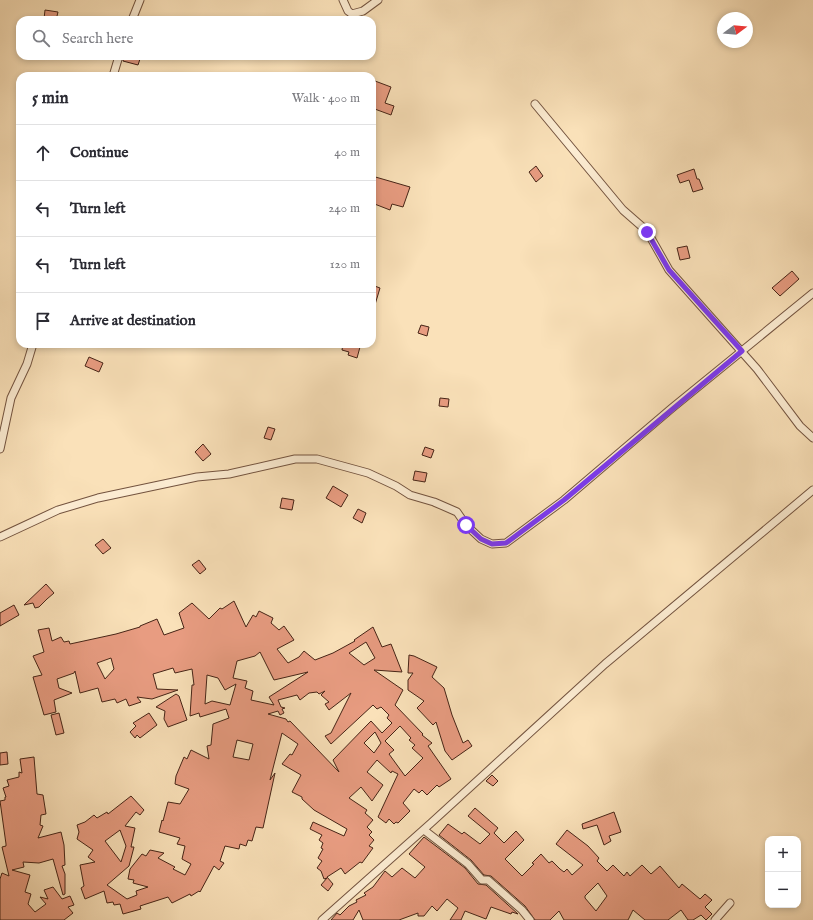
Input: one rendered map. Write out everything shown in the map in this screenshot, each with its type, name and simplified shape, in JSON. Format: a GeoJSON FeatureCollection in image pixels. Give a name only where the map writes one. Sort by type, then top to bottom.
{"type":"FeatureCollection","features":[{"type":"Feature","properties":{"kind":"street"},"geometry":{"type":"LineString","coordinates":[[134,16],[140,0]]}},
{"type":"Feature","properties":{"kind":"street"},"geometry":{"type":"LineString","coordinates":[[343,0],[348,11],[352,14],[363,11],[378,0]]}},
{"type":"Feature","properties":{"kind":"street"},"geometry":{"type":"LineString","coordinates":[[114,72],[118,60]]}},
{"type":"Feature","properties":{"kind":"street"},"geometry":{"type":"LineString","coordinates":[[535,104],[623,210],[647,232],[669,270],[742,351],[800,426],[813,438]]}},
{"type":"Feature","properties":{"kind":"street"},"geometry":{"type":"LineString","coordinates":[[0,537],[58,510],[98,498],[197,477],[229,474],[295,459],[317,459],[368,473],[396,486],[410,495],[434,502],[457,512],[466,525],[481,539],[492,544],[506,543],[564,500],[813,293]]}},
{"type":"Feature","properties":{"kind":"street"},"geometry":{"type":"LineString","coordinates":[[0,449],[11,398],[27,364],[32,348]]}},
{"type":"Feature","properties":{"kind":"street"},"geometry":{"type":"LineString","coordinates":[[322,920],[424,830],[605,664],[813,490]]}},
{"type":"Feature","properties":{"kind":"street"},"geometry":{"type":"LineString","coordinates":[[424,830],[468,864],[482,880],[488,880],[522,910],[530,920]]}},
{"type":"Feature","properties":{"kind":"street"},"geometry":{"type":"LineString","coordinates":[[715,920],[730,903]]}},
{"type":"Feature","properties":{"kind":"building"},"geometry":{"type":"Polygon","coordinates":[[[45,10],[58,12],[57,16],[44,16],[45,10]]]}},
{"type":"Feature","properties":{"kind":"building"},"geometry":{"type":"Polygon","coordinates":[[[123,60],[140,60],[138,65],[123,60]]]}},
{"type":"Feature","properties":{"kind":"building"},"geometry":{"type":"Polygon","coordinates":[[[376,81],[391,87],[385,103],[394,106],[391,115],[376,109],[376,81]]]}},
{"type":"Feature","properties":{"kind":"building"},"geometry":{"type":"Polygon","coordinates":[[[536,166],[543,176],[536,182],[529,172],[536,166]]]}},
{"type":"Feature","properties":{"kind":"building"},"geometry":{"type":"Polygon","coordinates":[[[694,169],[697,179],[699,179],[703,189],[693,192],[689,180],[680,183],[677,175],[694,169]]]}},
{"type":"Feature","properties":{"kind":"building"},"geometry":{"type":"Polygon","coordinates":[[[376,177],[410,187],[403,207],[392,204],[390,210],[376,205],[376,177]]]}},
{"type":"Feature","properties":{"kind":"building"},"geometry":{"type":"Polygon","coordinates":[[[687,246],[690,258],[680,260],[677,248],[687,246]]]}},
{"type":"Feature","properties":{"kind":"building"},"geometry":{"type":"Polygon","coordinates":[[[792,271],[799,279],[780,296],[772,288],[792,271]]]}},
{"type":"Feature","properties":{"kind":"building"},"geometry":{"type":"Polygon","coordinates":[[[376,286],[380,288],[376,301],[376,286]]]}},
{"type":"Feature","properties":{"kind":"building"},"geometry":{"type":"Polygon","coordinates":[[[421,325],[429,327],[427,336],[418,333],[421,325]]]}},
{"type":"Feature","properties":{"kind":"building"},"geometry":{"type":"Polygon","coordinates":[[[342,348],[360,348],[357,358],[348,355],[349,352],[342,350],[342,348]]]}},
{"type":"Feature","properties":{"kind":"building"},"geometry":{"type":"Polygon","coordinates":[[[89,357],[103,363],[99,372],[85,366],[89,357]]]}},
{"type":"Feature","properties":{"kind":"building"},"geometry":{"type":"Polygon","coordinates":[[[440,398],[449,399],[448,407],[439,406],[440,398]]]}},
{"type":"Feature","properties":{"kind":"building"},"geometry":{"type":"Polygon","coordinates":[[[268,427],[275,429],[271,440],[264,438],[268,427]]]}},
{"type":"Feature","properties":{"kind":"building"},"geometry":{"type":"Polygon","coordinates":[[[203,444],[211,454],[203,461],[195,452],[203,444]]]}},
{"type":"Feature","properties":{"kind":"building"},"geometry":{"type":"Polygon","coordinates":[[[425,447],[434,450],[431,458],[422,455],[425,447]]]}},
{"type":"Feature","properties":{"kind":"building"},"geometry":{"type":"Polygon","coordinates":[[[415,471],[427,473],[425,482],[413,480],[415,471]]]}},
{"type":"Feature","properties":{"kind":"building"},"geometry":{"type":"Polygon","coordinates":[[[333,486],[348,495],[341,507],[326,498],[333,486]]]}},
{"type":"Feature","properties":{"kind":"building"},"geometry":{"type":"Polygon","coordinates":[[[282,498],[294,500],[292,510],[280,508],[282,498]]]}},
{"type":"Feature","properties":{"kind":"building"},"geometry":{"type":"Polygon","coordinates":[[[358,509],[366,513],[362,523],[353,518],[358,509]]]}},
{"type":"Feature","properties":{"kind":"building"},"geometry":{"type":"Polygon","coordinates":[[[103,539],[111,548],[103,554],[95,545],[103,539]]]}},
{"type":"Feature","properties":{"kind":"building"},"geometry":{"type":"Polygon","coordinates":[[[199,560],[206,569],[200,574],[192,565],[199,560]]]}},
{"type":"Feature","properties":{"kind":"building"},"geometry":{"type":"Polygon","coordinates":[[[46,584],[54,593],[39,607],[35,608],[33,603],[24,605],[46,584]]]}},
{"type":"Feature","properties":{"kind":"building"},"geometry":{"type":"Polygon","coordinates":[[[234,601],[246,627],[253,615],[256,617],[259,611],[273,618],[271,623],[279,630],[284,626],[294,640],[277,649],[288,663],[299,657],[304,651],[315,660],[333,653],[355,641],[354,640],[373,627],[382,647],[391,644],[402,672],[374,670],[403,690],[395,705],[423,734],[422,735],[432,743],[428,746],[451,779],[439,787],[437,785],[427,795],[422,790],[419,793],[414,789],[403,803],[410,811],[398,823],[396,822],[394,824],[389,819],[386,823],[378,817],[398,774],[392,771],[391,773],[377,760],[367,772],[383,785],[372,801],[361,787],[349,798],[367,810],[365,813],[373,820],[367,827],[372,832],[369,835],[374,840],[369,846],[373,848],[362,863],[360,862],[345,874],[341,868],[327,877],[333,884],[328,891],[321,885],[327,878],[324,879],[321,871],[317,868],[322,861],[318,858],[323,849],[321,848],[323,843],[319,840],[322,835],[310,829],[313,822],[344,836],[347,829],[314,810],[302,799],[302,797],[292,792],[301,775],[282,764],[290,754],[292,755],[298,744],[282,733],[270,780],[275,773],[263,828],[256,827],[252,841],[248,840],[246,846],[240,844],[239,849],[225,846],[220,861],[224,863],[219,870],[214,866],[200,892],[199,891],[191,896],[190,894],[172,903],[168,897],[140,906],[141,909],[123,914],[120,904],[114,905],[113,902],[107,903],[104,891],[85,899],[81,888],[84,886],[80,865],[95,862],[88,857],[93,850],[77,839],[79,832],[77,825],[85,822],[94,815],[97,818],[107,812],[108,814],[131,796],[144,810],[140,815],[136,812],[125,826],[135,828],[131,847],[134,847],[129,866],[107,885],[127,899],[137,895],[136,891],[148,887],[133,883],[134,880],[128,879],[130,869],[142,854],[146,856],[150,850],[164,853],[158,858],[175,867],[173,869],[185,875],[191,864],[182,859],[185,846],[177,844],[180,838],[159,832],[162,820],[163,821],[168,802],[180,804],[189,789],[175,784],[176,776],[184,757],[187,759],[191,750],[209,759],[207,746],[211,745],[213,724],[229,718],[226,709],[200,717],[199,713],[190,716],[192,685],[194,685],[192,669],[175,673],[173,668],[153,674],[157,689],[178,690],[152,699],[137,697],[141,702],[129,706],[126,699],[117,703],[115,699],[102,702],[98,688],[80,693],[75,671],[74,673],[57,679],[59,688],[72,693],[54,700],[56,712],[44,715],[33,677],[42,675],[33,656],[44,652],[38,630],[49,628],[52,641],[61,637],[64,642],[69,641],[70,644],[116,634],[140,627],[157,619],[164,635],[184,628],[179,613],[192,603],[209,619],[220,608],[222,609],[234,601]],[[366,642],[349,653],[364,665],[375,658],[366,642]],[[260,652],[255,656],[237,661],[233,678],[247,681],[245,688],[253,691],[251,700],[274,705],[269,697],[308,672],[274,680],[260,652]],[[111,658],[97,663],[105,679],[114,669],[111,658]],[[207,675],[205,704],[212,701],[230,705],[236,684],[225,690],[218,678],[207,675]],[[325,691],[319,694],[317,692],[309,693],[300,700],[297,695],[278,700],[281,707],[285,708],[282,709],[284,713],[280,715],[278,711],[268,714],[286,719],[288,722],[290,721],[339,772],[333,760],[371,721],[382,733],[392,723],[387,718],[389,715],[381,707],[377,709],[373,705],[331,744],[325,736],[331,733],[351,693],[329,710],[325,704],[329,702],[321,695],[325,691]],[[400,726],[385,741],[394,750],[389,754],[405,776],[423,758],[412,748],[415,745],[409,740],[411,738],[400,726]],[[375,732],[364,743],[374,753],[381,743],[375,732]],[[237,740],[233,757],[249,760],[253,744],[237,740]],[[120,830],[105,841],[121,862],[126,846],[120,830]]]}},
{"type":"Feature","properties":{"kind":"building"},"geometry":{"type":"Polygon","coordinates":[[[14,605],[19,615],[0,626],[0,613],[14,605]]]}},
{"type":"Feature","properties":{"kind":"building"},"geometry":{"type":"Polygon","coordinates":[[[409,655],[437,667],[432,677],[444,688],[452,715],[463,743],[468,740],[472,746],[452,760],[445,751],[436,722],[433,725],[417,708],[424,701],[408,690],[408,680],[413,673],[408,673],[409,655]]]}},
{"type":"Feature","properties":{"kind":"building"},"geometry":{"type":"Polygon","coordinates":[[[176,694],[179,696],[187,720],[168,727],[164,719],[165,711],[156,707],[176,694]]]}},
{"type":"Feature","properties":{"kind":"building"},"geometry":{"type":"Polygon","coordinates":[[[59,713],[64,733],[56,735],[51,715],[59,713]]]}},
{"type":"Feature","properties":{"kind":"building"},"geometry":{"type":"Polygon","coordinates":[[[149,713],[157,725],[140,738],[137,735],[135,738],[130,732],[136,726],[133,723],[149,713]]]}},
{"type":"Feature","properties":{"kind":"building"},"geometry":{"type":"Polygon","coordinates":[[[7,752],[8,764],[0,765],[0,753],[7,752]]]}},
{"type":"Feature","properties":{"kind":"building"},"geometry":{"type":"Polygon","coordinates":[[[34,757],[37,794],[43,795],[46,814],[41,815],[40,825],[43,826],[38,838],[61,832],[64,845],[65,865],[62,866],[65,874],[65,894],[63,895],[53,859],[39,863],[23,862],[24,867],[12,870],[30,875],[25,892],[31,894],[28,904],[35,912],[46,904],[40,897],[48,899],[44,890],[53,887],[62,899],[70,896],[74,905],[68,907],[73,913],[64,920],[0,920],[0,879],[2,873],[9,876],[2,847],[6,846],[6,844],[0,801],[5,800],[6,797],[3,788],[9,786],[7,780],[19,777],[19,772],[22,773],[20,759],[34,757]]]}},
{"type":"Feature","properties":{"kind":"building"},"geometry":{"type":"Polygon","coordinates":[[[492,775],[498,781],[493,786],[486,781],[492,775]]]}},
{"type":"Feature","properties":{"kind":"building"},"geometry":{"type":"Polygon","coordinates":[[[475,808],[498,828],[494,833],[504,843],[516,831],[524,840],[505,859],[522,876],[534,864],[532,863],[541,854],[549,863],[552,861],[564,872],[567,869],[572,875],[583,865],[556,844],[567,830],[588,846],[599,858],[597,861],[607,871],[613,865],[624,876],[627,872],[630,876],[642,865],[651,874],[660,866],[679,888],[682,884],[700,899],[705,894],[712,900],[705,907],[712,914],[706,920],[701,915],[693,920],[688,920],[681,910],[668,920],[645,920],[633,910],[628,920],[564,920],[559,911],[550,920],[535,920],[525,906],[491,876],[484,875],[471,860],[439,835],[448,824],[462,834],[464,832],[480,844],[490,834],[468,816],[475,808]],[[598,883],[585,896],[585,898],[596,911],[607,896],[598,883]]]}},
{"type":"Feature","properties":{"kind":"building"},"geometry":{"type":"Polygon","coordinates":[[[614,812],[621,832],[609,836],[611,841],[604,845],[597,825],[583,829],[582,824],[614,812]]]}},
{"type":"Feature","properties":{"kind":"building"},"geometry":{"type":"Polygon","coordinates":[[[424,837],[465,868],[478,884],[486,885],[518,914],[512,912],[511,914],[491,907],[486,919],[465,911],[461,920],[450,920],[458,908],[447,899],[437,911],[432,906],[424,916],[418,916],[418,913],[399,920],[363,920],[359,910],[353,920],[331,920],[337,913],[340,915],[349,906],[357,902],[356,900],[366,895],[364,893],[373,887],[385,871],[392,877],[402,868],[415,878],[425,867],[409,854],[424,837]]]}},
{"type":"Feature","properties":{"kind":"route"},"geometry":{"type":"LineString","coordinates":[[466,525],[481,539],[492,544],[506,543],[534,524],[564,500],[581,484],[623,451],[672,408],[742,351],[669,270],[663,257],[647,232]]}}]}
